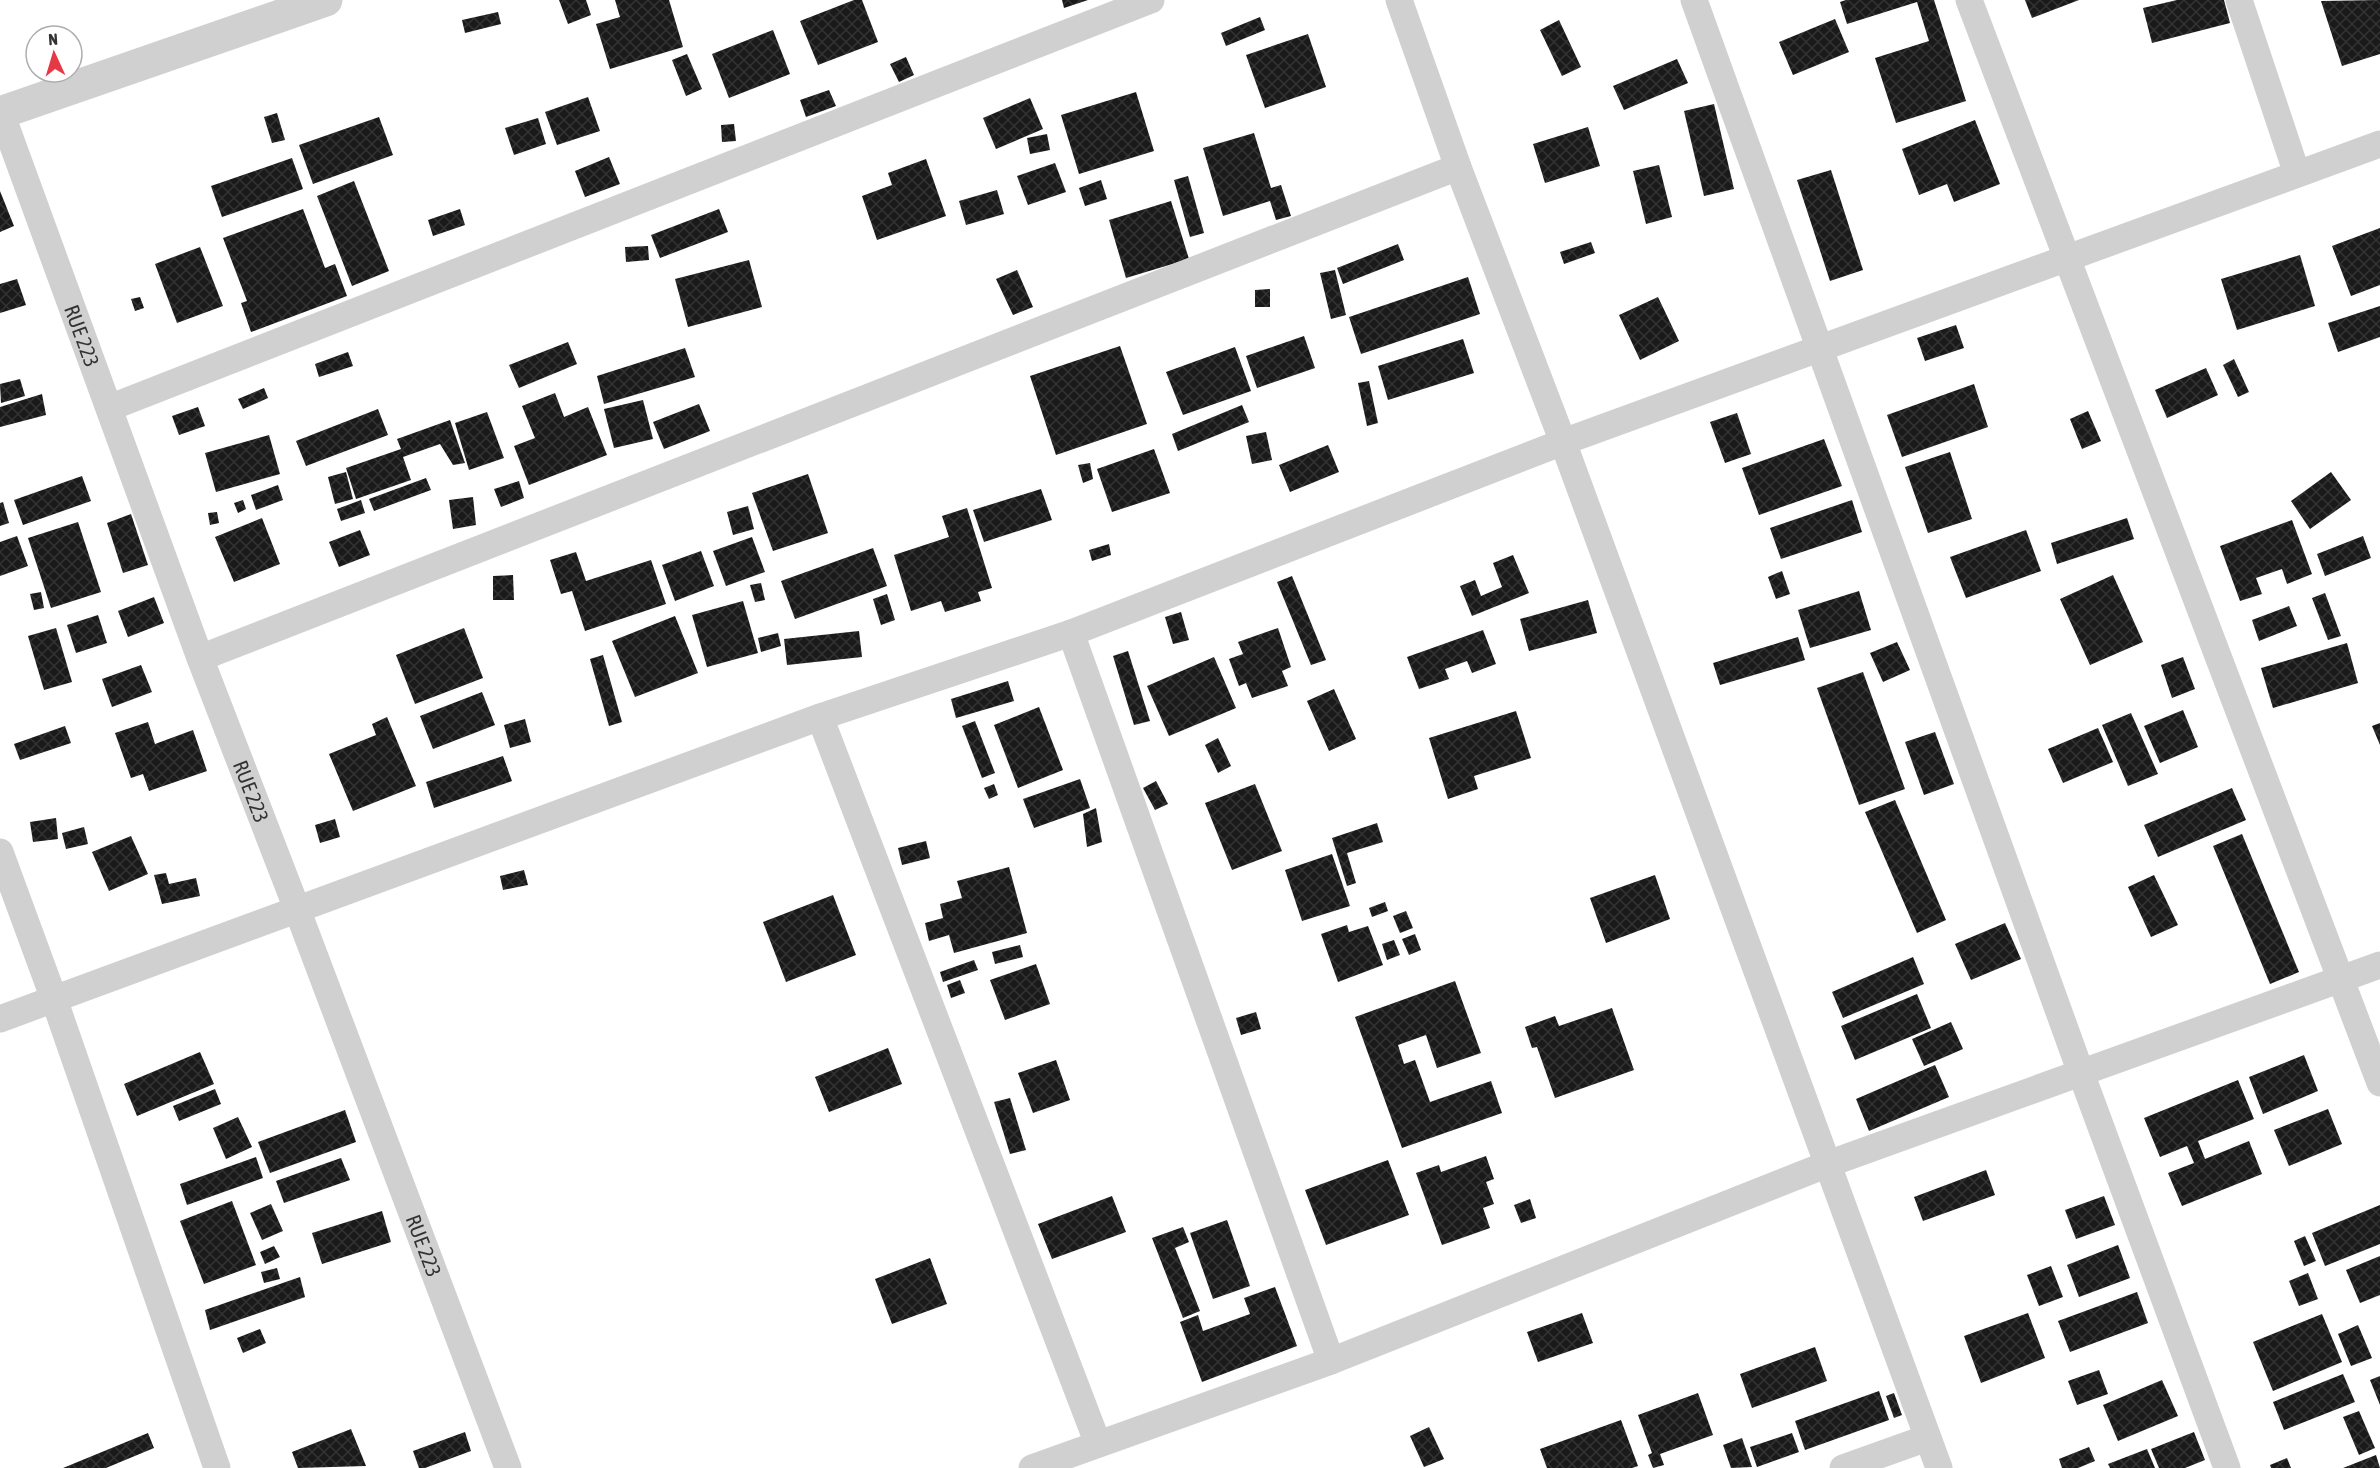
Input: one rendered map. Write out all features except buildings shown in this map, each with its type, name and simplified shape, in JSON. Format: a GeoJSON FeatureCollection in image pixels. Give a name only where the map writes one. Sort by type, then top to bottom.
{"type":"FeatureCollection","features":[{"type":"Feature","properties":{"kind":"street"},"geometry":{"type":"LineString","coordinates":[[1,113],[326,0]]}},
{"type":"Feature","properties":{"kind":"street"},"geometry":{"type":"LineString","coordinates":[[109,408],[1150,0]]}},
{"type":"Feature","properties":{"kind":"street"},"geometry":{"type":"LineString","coordinates":[[1399,0],[1458,167],[1563,442],[1939,1468]]}},
{"type":"Feature","properties":{"kind":"street"},"geometry":{"type":"LineString","coordinates":[[1694,0],[2081,1073],[2227,1468]]}},
{"type":"Feature","properties":{"kind":"street"},"geometry":{"type":"LineString","coordinates":[[1969,0],[2380,1083]]}},
{"type":"Feature","properties":{"kind":"street"},"geometry":{"type":"LineString","coordinates":[[2239,0],[2297,174]]}},
{"type":"Feature","properties":{"kind":"street","name":"RUE 223"},"geometry":{"type":"LineString","coordinates":[[1,113],[200,658],[508,1468]]}},
{"type":"Feature","properties":{"kind":"street"},"geometry":{"type":"LineString","coordinates":[[0,1019],[820,717],[1071,633],[1563,442],[2380,144]]}},
{"type":"Feature","properties":{"kind":"street"},"geometry":{"type":"LineString","coordinates":[[200,658],[1458,167]]}},
{"type":"Feature","properties":{"kind":"street"},"geometry":{"type":"LineString","coordinates":[[1071,633],[1331,1361]]}},
{"type":"Feature","properties":{"kind":"street"},"geometry":{"type":"LineString","coordinates":[[820,717],[1098,1444]]}},
{"type":"Feature","properties":{"kind":"street"},"geometry":{"type":"LineString","coordinates":[[0,852],[54,999],[217,1468]]}},
{"type":"Feature","properties":{"kind":"street"},"geometry":{"type":"LineString","coordinates":[[1032,1468],[1331,1361],[1828,1164],[2380,965]]}},
{"type":"Feature","properties":{"kind":"street"},"geometry":{"type":"LineString","coordinates":[[1843,1468],[1928,1438]]}}]}
